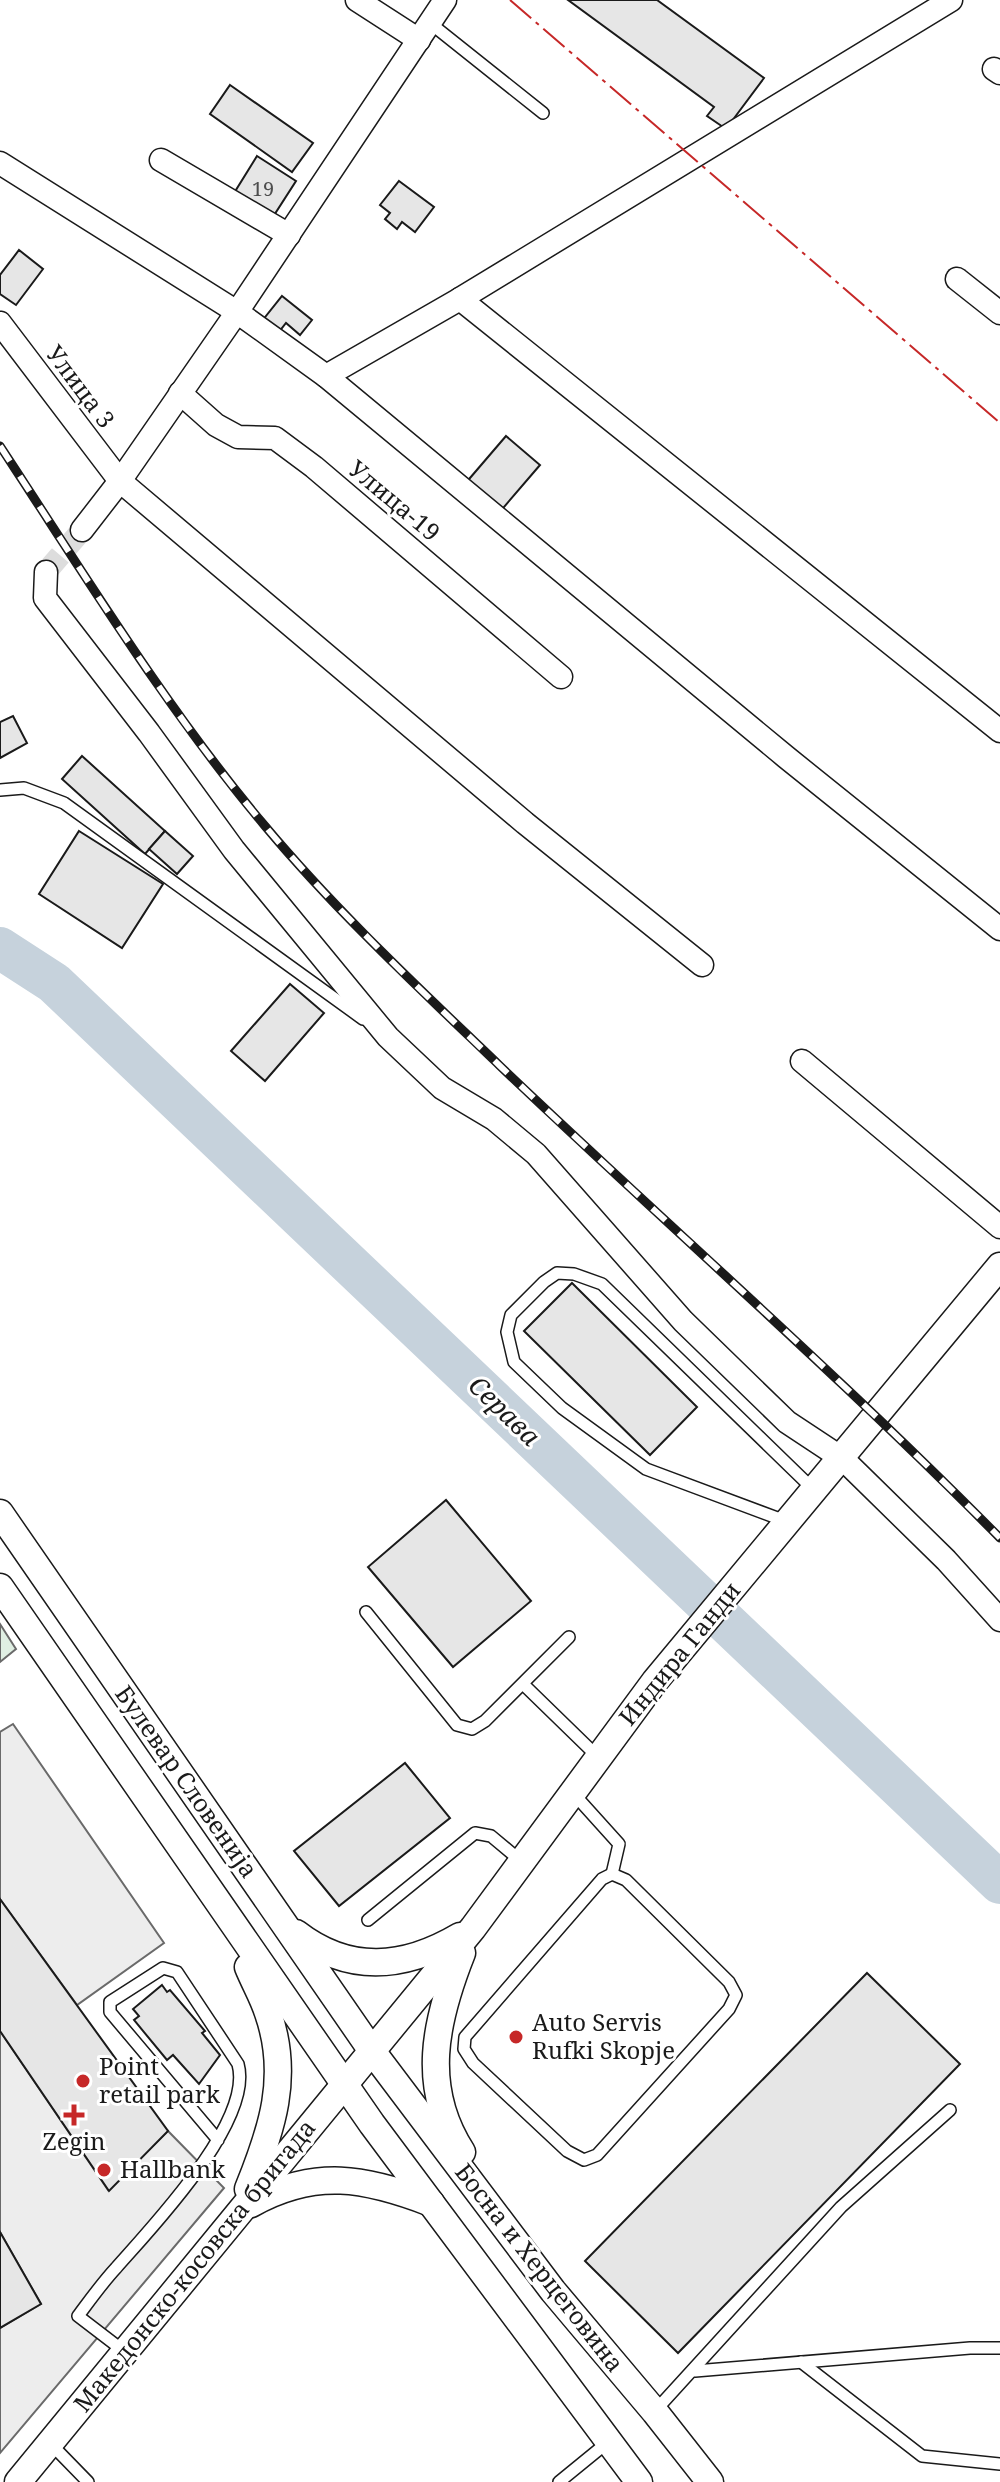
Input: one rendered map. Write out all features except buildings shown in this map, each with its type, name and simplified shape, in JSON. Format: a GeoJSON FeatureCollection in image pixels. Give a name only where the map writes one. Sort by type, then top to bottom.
{"type":"FeatureCollection","features":[{"type":"Feature","properties":{"kind":"street"},"geometry":{"type":"LineString","coordinates":[[357,0],[424,31]]}},
{"type":"Feature","properties":{"kind":"street"},"geometry":{"type":"LineString","coordinates":[[82,530],[120,481],[237,312],[445,0]]}},
{"type":"Feature","properties":{"kind":"street"},"geometry":{"type":"LineString","coordinates":[[326,376],[460,299],[951,0]]}},
{"type":"Feature","properties":{"kind":"street"},"geometry":{"type":"LineString","coordinates":[[161,160],[289,235]]}},
{"type":"Feature","properties":{"kind":"street"},"geometry":{"type":"LineString","coordinates":[[0,163],[237,312],[326,376],[786,757],[1000,929]]}},
{"type":"Feature","properties":{"kind":"street"},"geometry":{"type":"LineString","coordinates":[[957,279],[1000,313]]}},
{"type":"Feature","properties":{"kind":"street"},"geometry":{"type":"LineString","coordinates":[[460,299],[1000,731]]}},
{"type":"Feature","properties":{"kind":"street","name":"Улица 3"},"geometry":{"type":"LineString","coordinates":[[0,323],[120,481],[525,823],[702,965]]}},
{"type":"Feature","properties":{"kind":"street","name":"Улица-19"},"geometry":{"type":"LineString","coordinates":[[180,393],[216,425],[238,437],[275,438],[314,467],[561,677]]}},
{"type":"Feature","properties":{"kind":"street"},"geometry":{"type":"LineString","coordinates":[[46,572],[45,598],[113,684],[234,850],[388,1037],[442,1088],[494,1119],[536,1154],[683,1321],[787,1422],[843,1459],[946,1560],[1000,1620]]}},
{"type":"Feature","properties":{"kind":"street"},"geometry":{"type":"LineString","coordinates":[[802,1061],[1000,1227]]}},
{"type":"Feature","properties":{"kind":"street","name":"Индира Ганди"},"geometry":{"type":"LineString","coordinates":[[372,2051],[473,1928],[655,1681],[843,1459],[1000,1266]]}},
{"type":"Feature","properties":{"kind":"street","name":"Булевар Словенија"},"geometry":{"type":"LineString","coordinates":[[0,1513],[372,2051]]}},
{"type":"Feature","properties":{"kind":"street","name":"Булевар Словенија"},"geometry":{"type":"LineString","coordinates":[[0,1587],[344,2085]]}},
{"type":"Feature","properties":{"kind":"street"},"geometry":{"type":"LineString","coordinates":[[224,1912],[268,2014],[279,2061],[275,2114],[240,2211]]}},
{"type":"Feature","properties":{"kind":"street"},"geometry":{"type":"LineString","coordinates":[[284,1923],[317,1949],[356,1962],[397,1962],[436,1950],[473,1928]]}},
{"type":"Feature","properties":{"kind":"street"},"geometry":{"type":"LineString","coordinates":[[473,1928],[448,1988],[439,2021],[435,2066],[438,2100],[453,2138],[480,2179],[501,2224]]}},
{"type":"Feature","properties":{"kind":"street","name":"Македонско-косовска бригада"},"geometry":{"type":"LineString","coordinates":[[18,2482],[372,2051]]}},
{"type":"Feature","properties":{"kind":"street","name":"Босна и Херцеговина"},"geometry":{"type":"LineString","coordinates":[[372,2051],[553,2291],[710,2482]]}},
{"type":"Feature","properties":{"kind":"street","name":"Босна и Херцеговина"},"geometry":{"type":"LineString","coordinates":[[344,2085],[639,2482]]}},
{"type":"Feature","properties":{"kind":"street"},"geometry":{"type":"LineString","coordinates":[[240,2211],[273,2192],[297,2185],[347,2180],[389,2187],[431,2203]]}},
{"type":"Feature","properties":{"kind":"lane"},"geometry":{"type":"LineString","coordinates":[[424,31],[543,113]]}},
{"type":"Feature","properties":{"kind":"lane"},"geometry":{"type":"LineString","coordinates":[[0,790],[24,788],[64,803],[388,1037]]}},
{"type":"Feature","properties":{"kind":"lane"},"geometry":{"type":"LineString","coordinates":[[789,1522],[646,1469],[562,1408],[514,1362],[507,1332],[511,1315],[557,1273],[574,1274],[602,1284],[815,1491]]}},
{"type":"Feature","properties":{"kind":"lane"},"geometry":{"type":"LineString","coordinates":[[366,1612],[457,1725],[472,1729],[485,1721],[569,1637]]}},
{"type":"Feature","properties":{"kind":"lane"},"geometry":{"type":"LineString","coordinates":[[523,1684],[599,1757]]}},
{"type":"Feature","properties":{"kind":"lane"},"geometry":{"type":"LineString","coordinates":[[573,1792],[619,1844],[612,1874]]}},
{"type":"Feature","properties":{"kind":"lane"},"geometry":{"type":"LineString","coordinates":[[368,1920],[475,1833],[491,1836],[522,1862]]}},
{"type":"Feature","properties":{"kind":"lane"},"geometry":{"type":"LineString","coordinates":[[612,1874],[626,1880],[729,1982],[736,1995],[729,2009],[597,2155],[584,2160],[567,2151],[473,2063],[464,2049],[465,2037],[602,1879],[612,1874]]}},
{"type":"Feature","properties":{"kind":"lane"},"geometry":{"type":"LineString","coordinates":[[125,2352],[78,2316],[113,2271],[163,2216],[218,2140],[240,2088],[238,2064],[177,1972],[163,1968],[110,2002],[110,2012],[218,2140]]}},
{"type":"Feature","properties":{"kind":"lane"},"geometry":{"type":"LineString","coordinates":[[655,2412],[841,2207],[950,2110]]}},
{"type":"Feature","properties":{"kind":"lane"},"geometry":{"type":"LineString","coordinates":[[695,2371],[1000,2348]]}},
{"type":"Feature","properties":{"kind":"lane"},"geometry":{"type":"LineString","coordinates":[[801,2362],[922,2456],[1000,2464]]}},
{"type":"Feature","properties":{"kind":"lane"},"geometry":{"type":"LineString","coordinates":[[559,2482],[608,2442]]}},
{"type":"Feature","properties":{"kind":"lane"},"geometry":{"type":"LineString","coordinates":[[49,2443],[88,2482]]}},
{"type":"Feature","properties":{"kind":"green space"},"geometry":{"type":"Polygon","coordinates":[[[0,1624],[16,1649],[0,1662],[0,1624]]]}},
{"type":"Feature","properties":{"kind":"shaded area"},"geometry":{"type":"Polygon","coordinates":[[[13,1724],[164,1943],[77,2005],[0,1899],[0,1732],[13,1724]]]}},
{"type":"Feature","properties":{"kind":"shaded area"},"geometry":{"type":"Polygon","coordinates":[[[0,2031],[108,2190],[168,2131],[224,2188],[0,2453],[0,2328],[41,2304],[0,2232],[0,2031]]]}},
{"type":"Feature","properties":{"kind":"waterway","name":"Серава"},"geometry":{"type":"LineString","coordinates":[[0,948],[54,983],[1000,1883]]}},
{"type":"Feature","properties":{"kind":"tunnel"},"geometry":{"type":"LineString","coordinates":[[46,572],[82,530]]}},
{"type":"Feature","properties":{"kind":"railway"},"geometry":{"type":"LineString","coordinates":[[0,446],[193,735],[265,826],[321,889],[500,1066],[815,1359],[1000,1538]]}},
{"type":"Feature","properties":{"kind":"power"},"geometry":{"type":"LineString","coordinates":[[510,0],[1000,423]]}},
{"type":"Feature","properties":{"kind":"place","name":"Auto Servis Rufki Skopje"},"geometry":{"type":"Point","coordinates":[516,2037]}},
{"type":"Feature","properties":{"kind":"place","name":"Point retail park"},"geometry":{"type":"Point","coordinates":[83,2081]}},
{"type":"Feature","properties":{"kind":"place","name":"Zegin"},"geometry":{"type":"Point","coordinates":[74,2115]}},
{"type":"Feature","properties":{"kind":"place","name":"Hallbank"},"geometry":{"type":"Point","coordinates":[104,2170]}}]}
